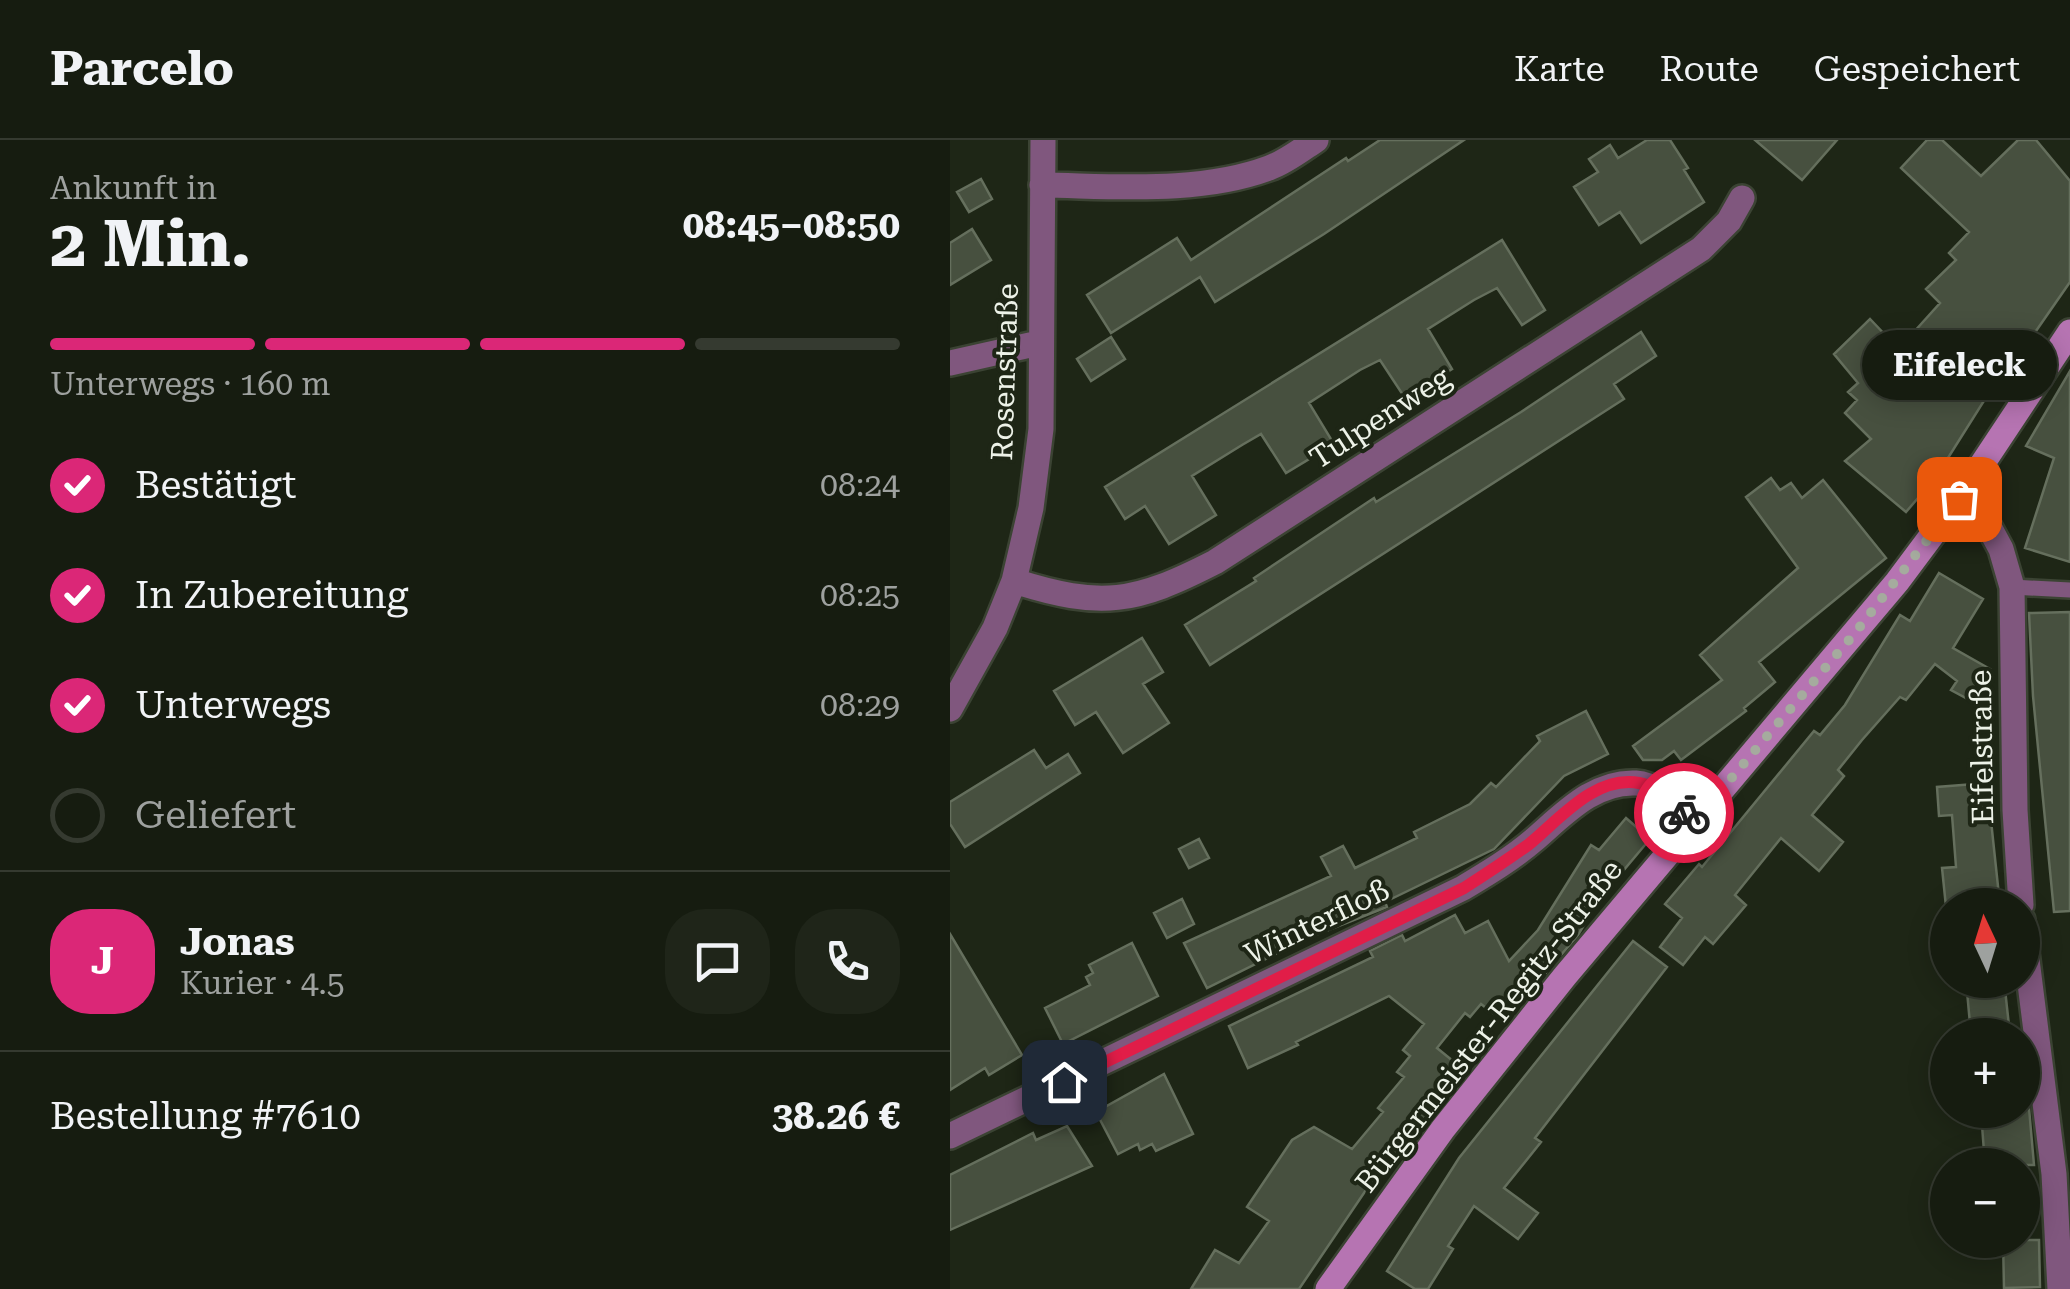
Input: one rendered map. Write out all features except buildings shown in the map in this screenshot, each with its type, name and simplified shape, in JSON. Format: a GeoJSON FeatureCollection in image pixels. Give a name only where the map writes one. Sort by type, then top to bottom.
{"type":"FeatureCollection","features":[{"type":"Feature","properties":{"kind":"street","name":"Rosenstraße"},"geometry":{"type":"LineString","coordinates":[[950,709],[1014,582],[1031,508],[1041,429],[1043,140]]}},
{"type":"Feature","properties":{"kind":"street"},"geometry":{"type":"LineString","coordinates":[[1042,184],[1200,184],[1240,178],[1274,167],[1316,140]]}},
{"type":"Feature","properties":{"kind":"street","name":"Tulpenweg"},"geometry":{"type":"LineString","coordinates":[[1014,582],[1089,600],[1136,596],[1164,588],[1216,562],[1701,249],[1729,221],[1742,198]]}},
{"type":"Feature","properties":{"kind":"street","name":"Bürgermeister-Regitz-Straße"},"geometry":{"type":"LineString","coordinates":[[1328,1289],[1443,1129],[1872,612],[1959,499],[2070,332]]}},
{"type":"Feature","properties":{"kind":"street"},"geometry":{"type":"LineString","coordinates":[[950,363],[1040,343]]}},
{"type":"Feature","properties":{"kind":"street","name":"Eifelstraße"},"geometry":{"type":"LineString","coordinates":[[1959,499],[1987,522],[2001,549],[2012,588],[2019,888]]}},
{"type":"Feature","properties":{"kind":"street","name":"Winterfloß"},"geometry":{"type":"LineString","coordinates":[[950,1136],[1464,888],[1513,856],[1558,815],[1606,786],[1639,783],[1663,794],[1694,822]]}},
{"type":"Feature","properties":{"kind":"street"},"geometry":{"type":"LineString","coordinates":[[2032,998],[2054,1174],[2060,1289]]}},
{"type":"Feature","properties":{"kind":"lane"},"geometry":{"type":"LineString","coordinates":[[2012,588],[2070,590]]}},
{"type":"Feature","properties":{"kind":"way so far"},"geometry":{"type":"LineString","coordinates":[[1684,813],[1694,822],[1897,582],[1959,499]]}},
{"type":"Feature","properties":{"kind":"place","name":"Eifeleck"},"geometry":{"type":"Point","coordinates":[1959,499]}},
{"type":"Feature","properties":{"kind":"route"},"geometry":{"type":"LineString","coordinates":[[1064,1082],[1464,888],[1501,865],[1558,815],[1606,786],[1639,783],[1663,794],[1684,813]]}}]}
